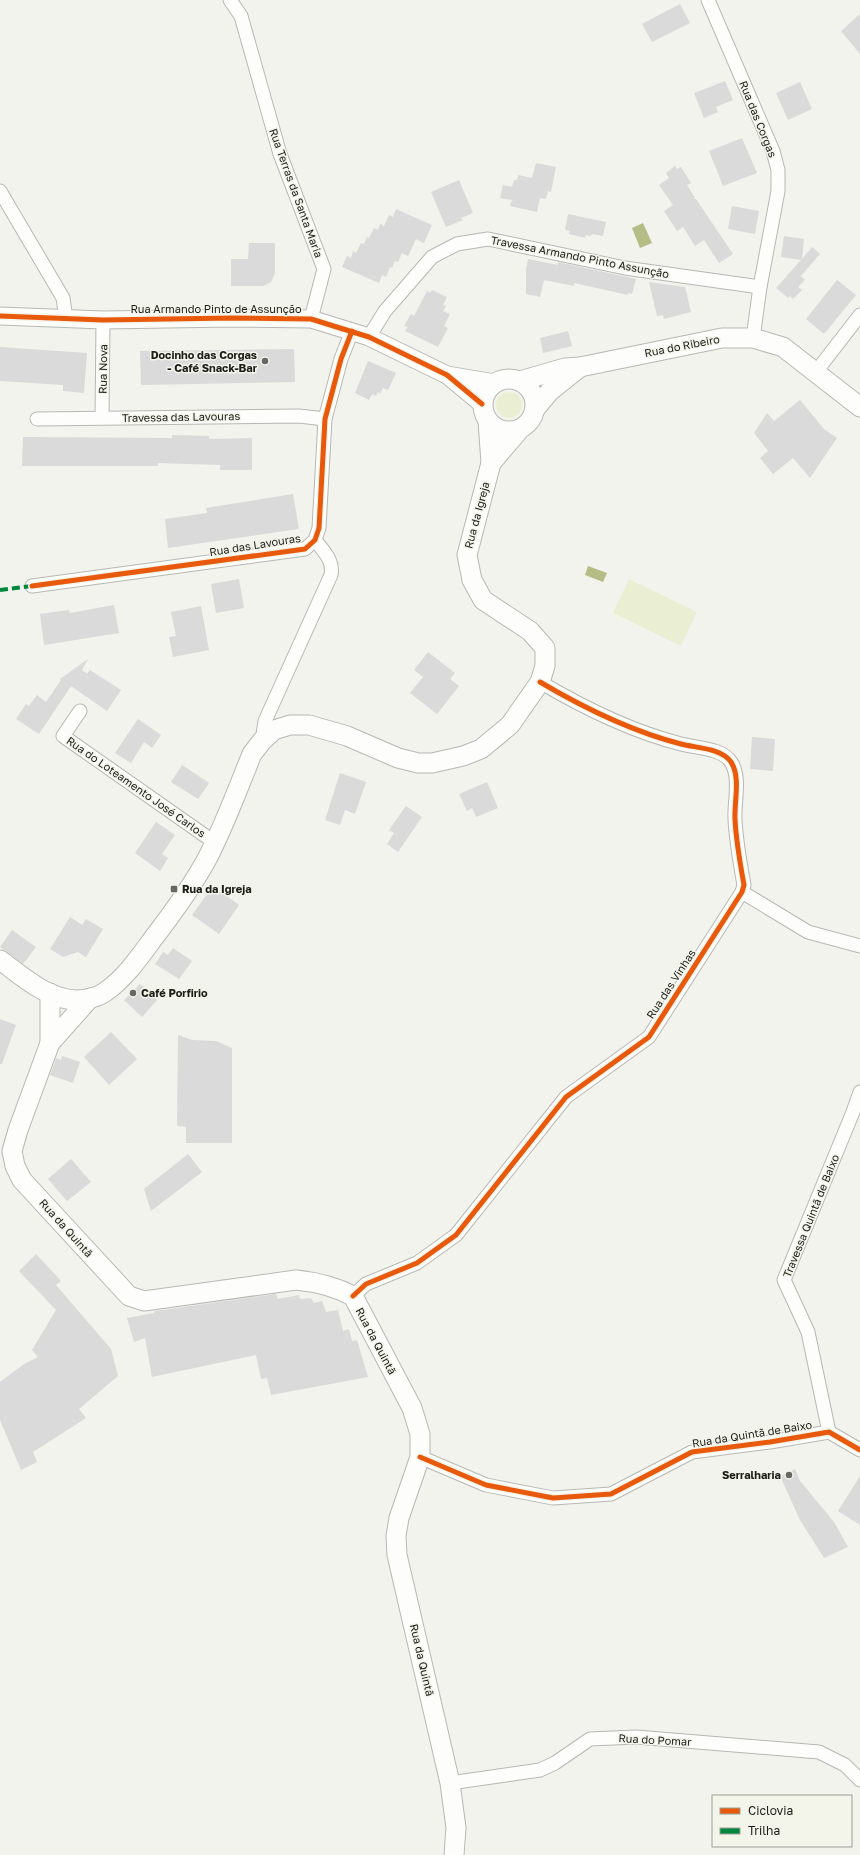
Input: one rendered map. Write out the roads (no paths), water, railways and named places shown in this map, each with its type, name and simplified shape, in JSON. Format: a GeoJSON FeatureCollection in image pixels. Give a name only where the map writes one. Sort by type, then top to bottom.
{"type":"FeatureCollection","features":[{"type":"Feature","properties":{"kind":"main road","name":"Rua do Ribeiro"},"geometry":{"type":"LineString","coordinates":[[520,381],[565,368],[580,368],[722,338],[753,338],[783,347],[860,407]]}},
{"type":"Feature","properties":{"kind":"main road","name":"Rua do Ribeiro"},"geometry":{"type":"LineString","coordinates":[[535,409],[550,391],[580,368]]}},
{"type":"Feature","properties":{"kind":"main road"},"geometry":{"type":"LineString","coordinates":[[503,380],[520,381],[527,386],[532,393],[535,401],[535,409],[527,424],[520,429],[511,432],[502,431],[494,427],[485,413],[486,392],[495,383],[503,380]]}},
{"type":"Feature","properties":{"kind":"main road","name":"Rua da Igreja"},"geometry":{"type":"LineString","coordinates":[[0,960],[50,993],[63,999],[77,1000],[90,998],[105,992],[139,958],[190,886],[214,842],[252,754],[262,741],[274,730],[290,725],[310,725],[348,736],[398,758],[418,763],[445,761],[463,756],[481,748],[510,725],[540,682],[545,666],[545,648],[530,631],[483,600],[472,580],[467,555],[491,463],[485,413]]}},
{"type":"Feature","properties":{"kind":"main road","name":"Rua da Igreja"},"geometry":{"type":"LineString","coordinates":[[491,463],[520,429]]}},
{"type":"Feature","properties":{"kind":"main road","name":"Rua da Quintã"},"geometry":{"type":"LineString","coordinates":[[50,993],[50,1043],[12,1150],[15,1166],[22,1180],[129,1296],[144,1301],[296,1280],[318,1282],[337,1288],[353,1296],[412,1408],[420,1434],[420,1457],[399,1518],[396,1536],[397,1555],[450,1783],[456,1828],[454,1855]]}},
{"type":"Feature","properties":{"kind":"main road","name":"Rua da Quintã"},"geometry":{"type":"LineString","coordinates":[[50,1043],[90,998]]}},
{"type":"Feature","properties":{"kind":"street","name":"Rua Terras da Santa Maria"},"geometry":{"type":"LineString","coordinates":[[230,0],[241,16],[280,154],[324,269],[311,319]]}},
{"type":"Feature","properties":{"kind":"street","name":"Rua das Corgas"},"geometry":{"type":"LineString","coordinates":[[708,0],[773,151],[778,170],[778,191],[760,287],[753,338]]}},
{"type":"Feature","properties":{"kind":"street"},"geometry":{"type":"LineString","coordinates":[[0,192],[63,298],[66,319]]}},
{"type":"Feature","properties":{"kind":"street","name":"Travessa Armando Pinto Assunção"},"geometry":{"type":"LineString","coordinates":[[369,336],[385,311],[432,257],[457,244],[488,239],[624,268],[760,287]]}},
{"type":"Feature","properties":{"kind":"street"},"geometry":{"type":"LineString","coordinates":[[815,373],[860,315]]}},
{"type":"Feature","properties":{"kind":"street","name":"Rua Armando Pinto de Assunção"},"geometry":{"type":"LineString","coordinates":[[0,316],[103,320],[240,318],[311,319],[369,336],[447,375],[495,383]]}},
{"type":"Feature","properties":{"kind":"street","name":"Rua Nova"},"geometry":{"type":"LineString","coordinates":[[102,418],[103,320]]}},
{"type":"Feature","properties":{"kind":"street","name":"Rua das Lavouras"},"geometry":{"type":"LineString","coordinates":[[32,586],[305,549],[315,540],[319,528],[324,419],[352,331]]}},
{"type":"Feature","properties":{"kind":"street","name":"Rua Armando Pinto de Assunção"},"geometry":{"type":"LineString","coordinates":[[447,375],[485,413]]}},
{"type":"Feature","properties":{"kind":"street","name":"Travessa das Lavouras"},"geometry":{"type":"LineString","coordinates":[[37,419],[299,416],[324,419]]}},
{"type":"Feature","properties":{"kind":"street"},"geometry":{"type":"LineString","coordinates":[[262,741],[265,721],[331,575],[332,568],[330,559],[315,540]]}},
{"type":"Feature","properties":{"kind":"street"},"geometry":{"type":"LineString","coordinates":[[540,682],[588,709],[629,728],[680,743],[722,753],[731,762],[736,777],[735,818],[744,885],[742,892],[808,932],[860,946]]}},
{"type":"Feature","properties":{"kind":"street","name":"Rua do Loteamento José Carlos"},"geometry":{"type":"LineString","coordinates":[[80,711],[63,736],[214,842]]}},
{"type":"Feature","properties":{"kind":"street","name":"Rua das Vinhas"},"geometry":{"type":"LineString","coordinates":[[353,1296],[366,1284],[417,1263],[456,1235],[566,1097],[649,1037],[742,892]]}},
{"type":"Feature","properties":{"kind":"street","name":"Travessa Quintã de Baixo"},"geometry":{"type":"LineString","coordinates":[[829,1432],[808,1332],[784,1280],[860,1092]]}},
{"type":"Feature","properties":{"kind":"street","name":"Rua da Quintã de Baixo"},"geometry":{"type":"LineString","coordinates":[[420,1457],[486,1485],[553,1498],[611,1494],[692,1452],[770,1442],[829,1432],[860,1450]]}},
{"type":"Feature","properties":{"kind":"street","name":"Rua do Pomar"},"geometry":{"type":"LineString","coordinates":[[450,1783],[540,1770],[555,1763],[590,1739],[636,1737],[819,1752],[846,1765],[860,1780]]}},
{"type":"Feature","properties":{"kind":"place","name":"Docinho das Corgas - Café Snack-Bar"},"geometry":{"type":"Point","coordinates":[265,361]}},
{"type":"Feature","properties":{"kind":"place","name":"Rua da Igreja"},"geometry":{"type":"Point","coordinates":[174,889]}},
{"type":"Feature","properties":{"kind":"place","name":"Café Porfirio"},"geometry":{"type":"Point","coordinates":[133,993]}},
{"type":"Feature","properties":{"kind":"place","name":"Serralharia"},"geometry":{"type":"Point","coordinates":[789,1475]}}]}
